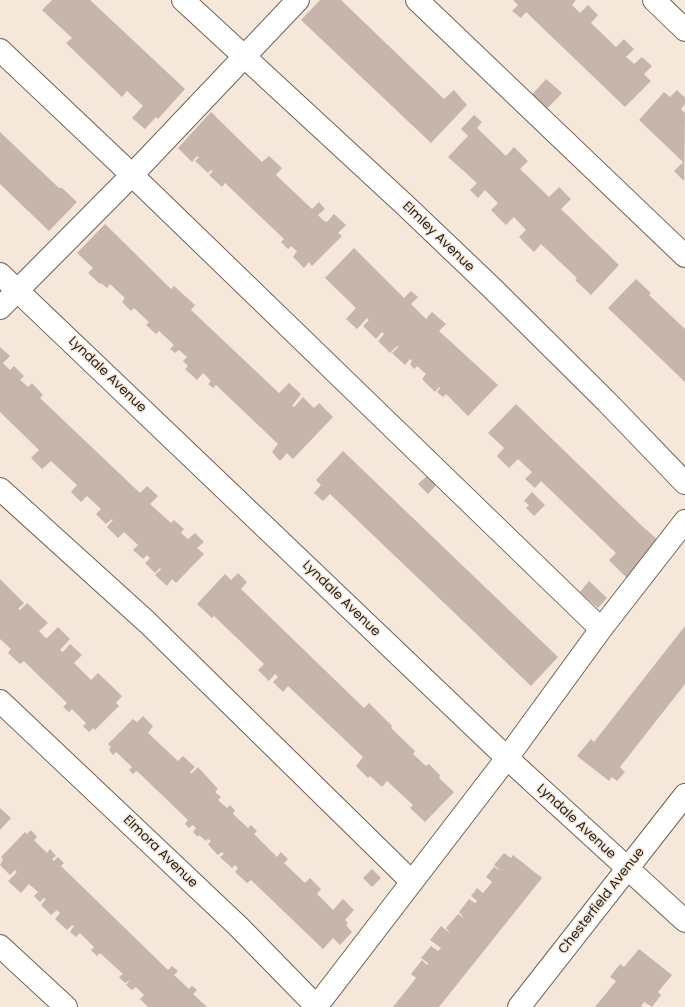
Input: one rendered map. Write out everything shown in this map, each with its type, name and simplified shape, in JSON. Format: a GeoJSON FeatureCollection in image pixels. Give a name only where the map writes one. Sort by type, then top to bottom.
{"type":"FeatureCollection","features":[{"type":"Feature","properties":{"kind":"street","name":"Elmley Avenue"},"geometry":{"type":"LineString","coordinates":[[183,0],[405,205],[492,288],[607,402],[685,483]]}},
{"type":"Feature","properties":{"kind":"street"},"geometry":{"type":"LineString","coordinates":[[0,308],[132,175],[298,0]]}},
{"type":"Feature","properties":{"kind":"street"},"geometry":{"type":"LineString","coordinates":[[417,0],[685,256]]}},
{"type":"Feature","properties":{"kind":"street"},"geometry":{"type":"LineString","coordinates":[[654,0],[685,30]]}},
{"type":"Feature","properties":{"kind":"street"},"geometry":{"type":"LineString","coordinates":[[0,50],[132,175],[601,628]]}},
{"type":"Feature","properties":{"kind":"street","name":"Lyndale Avenue"},"geometry":{"type":"LineString","coordinates":[[0,274],[507,758],[626,869],[685,921]]}},
{"type":"Feature","properties":{"kind":"street"},"geometry":{"type":"LineString","coordinates":[[0,489],[148,623],[412,882]]}},
{"type":"Feature","properties":{"kind":"street"},"geometry":{"type":"LineString","coordinates":[[316,1007],[507,758],[601,628],[685,520]]}},
{"type":"Feature","properties":{"kind":"street","name":"Elmora Avenue"},"geometry":{"type":"LineString","coordinates":[[0,701],[238,926],[316,1007]]}},
{"type":"Feature","properties":{"kind":"street","name":"Chesterfield Avenue"},"geometry":{"type":"LineString","coordinates":[[519,1007],[685,795]]}},
{"type":"Feature","properties":{"kind":"street"},"geometry":{"type":"LineString","coordinates":[[0,946],[66,1007]]}},
{"type":"Feature","properties":{"kind":"building"},"geometry":{"type":"Polygon","coordinates":[[[52,0],[90,0],[185,89],[158,119],[156,117],[145,129],[132,118],[143,106],[127,91],[122,97],[66,43],[72,38],[42,10],[52,0]]]}},
{"type":"Feature","properties":{"kind":"building"},"geometry":{"type":"Polygon","coordinates":[[[320,0],[341,0],[444,99],[454,90],[467,105],[431,143],[301,20],[320,0]]]}},
{"type":"Feature","properties":{"kind":"building"},"geometry":{"type":"Polygon","coordinates":[[[513,0],[576,0],[572,5],[580,13],[588,5],[598,15],[591,23],[616,47],[624,39],[634,49],[626,57],[634,64],[642,57],[652,66],[644,74],[651,81],[625,107],[526,12],[521,18],[512,11],[518,5],[513,0]]]}},
{"type":"Feature","properties":{"kind":"building"},"geometry":{"type":"Polygon","coordinates":[[[546,79],[562,93],[543,113],[528,99],[546,79]]]}},
{"type":"Feature","properties":{"kind":"building"},"geometry":{"type":"Polygon","coordinates":[[[677,90],[685,98],[685,104],[681,109],[685,113],[684,181],[674,171],[683,162],[639,120],[664,92],[670,97],[677,90]]]}},
{"type":"Feature","properties":{"kind":"building"},"geometry":{"type":"Polygon","coordinates":[[[211,112],[262,162],[269,156],[282,168],[276,175],[312,209],[319,202],[325,209],[318,215],[324,221],[327,222],[334,214],[346,225],[338,233],[342,236],[312,266],[309,262],[304,268],[293,257],[297,251],[291,246],[288,249],[281,242],[284,239],[225,183],[222,187],[209,175],[213,171],[211,170],[208,173],[195,161],[199,157],[197,156],[192,162],[178,148],[211,112]]]}},
{"type":"Feature","properties":{"kind":"building"},"geometry":{"type":"Polygon","coordinates":[[[474,115],[482,122],[477,128],[506,156],[514,147],[528,161],[520,169],[549,197],[559,187],[571,199],[561,209],[619,265],[591,295],[575,280],[577,278],[541,244],[534,252],[519,237],[526,230],[514,217],[506,225],[491,210],[498,203],[485,190],[478,198],[470,190],[477,183],[448,157],[468,136],[461,129],[474,115]]]}},
{"type":"Feature","properties":{"kind":"building"},"geometry":{"type":"Polygon","coordinates":[[[0,132],[59,188],[62,188],[77,202],[49,231],[0,184],[0,132]]]}},
{"type":"Feature","properties":{"kind":"building"},"geometry":{"type":"Polygon","coordinates":[[[105,224],[171,289],[174,286],[195,305],[191,310],[279,393],[289,383],[301,394],[292,406],[294,407],[303,397],[314,408],[319,403],[333,417],[293,459],[287,453],[280,461],[272,452],[278,444],[216,385],[213,388],[208,384],[211,381],[203,373],[197,380],[185,369],[188,366],[183,361],[187,357],[179,350],[175,353],[170,349],[174,345],[159,331],[156,334],[146,325],[149,322],[134,308],[131,311],[122,302],[125,298],[110,284],[107,288],[88,273],[93,268],[77,253],[105,224]]]}},
{"type":"Feature","properties":{"kind":"building"},"geometry":{"type":"Polygon","coordinates":[[[354,248],[404,298],[411,291],[418,297],[411,304],[426,319],[432,312],[446,324],[439,331],[498,385],[468,416],[446,394],[443,397],[437,392],[440,388],[439,387],[435,392],[422,379],[426,374],[417,366],[414,369],[410,364],[412,361],[410,359],[405,365],[392,353],[398,347],[397,346],[390,353],[378,341],[384,334],[382,332],[376,339],[363,326],[369,320],[367,318],[357,329],[346,319],[356,308],[325,278],[354,248]]]}},
{"type":"Feature","properties":{"kind":"building"},"geometry":{"type":"Polygon","coordinates":[[[636,279],[651,293],[649,295],[685,329],[685,382],[608,308],[636,279]]]}},
{"type":"Feature","properties":{"kind":"building"},"geometry":{"type":"Polygon","coordinates":[[[0,347],[10,356],[3,363],[10,370],[14,366],[24,376],[20,380],[28,387],[32,383],[43,395],[40,398],[140,493],[147,486],[158,496],[150,504],[171,523],[174,520],[184,529],[181,533],[188,539],[195,533],[204,542],[197,548],[204,554],[176,583],[172,579],[167,586],[155,575],[161,569],[160,568],[155,573],[145,563],[150,558],[147,555],[143,559],[133,550],[138,545],[124,532],[118,538],[107,527],[113,520],[112,519],[106,524],[96,514],[101,509],[87,496],[81,502],[71,492],[77,485],[51,461],[42,469],[31,458],[39,450],[0,412],[0,347]]]}},
{"type":"Feature","properties":{"kind":"building"},"geometry":{"type":"Polygon","coordinates":[[[516,404],[642,526],[664,545],[630,581],[609,560],[616,553],[541,481],[535,488],[525,479],[532,472],[518,459],[509,468],[497,456],[504,448],[488,433],[516,404]]]}},
{"type":"Feature","properties":{"kind":"building"},"geometry":{"type":"Polygon","coordinates":[[[343,451],[558,657],[531,686],[330,494],[323,501],[314,493],[321,485],[316,480],[343,451]]]}},
{"type":"Feature","properties":{"kind":"building"},"geometry":{"type":"Polygon","coordinates":[[[429,474],[438,483],[428,494],[418,484],[429,474]]]}},
{"type":"Feature","properties":{"kind":"building"},"geometry":{"type":"Polygon","coordinates":[[[532,492],[545,505],[534,516],[526,508],[529,505],[524,501],[532,492]]]}},
{"type":"Feature","properties":{"kind":"building"},"geometry":{"type":"Polygon","coordinates":[[[238,573],[247,582],[241,589],[364,708],[369,703],[392,726],[391,728],[415,751],[413,754],[426,766],[429,764],[440,775],[439,778],[454,792],[425,822],[410,808],[413,805],[387,781],[382,787],[370,776],[368,778],[356,766],[363,757],[288,686],[283,692],[273,682],[278,677],[275,674],[269,681],[258,670],[264,664],[214,616],[212,618],[197,604],[225,574],[231,580],[238,573]]]}},
{"type":"Feature","properties":{"kind":"building"},"geometry":{"type":"Polygon","coordinates":[[[0,579],[24,603],[18,609],[20,610],[27,603],[48,623],[39,631],[46,638],[58,627],[70,639],[60,650],[63,652],[70,644],[82,655],[74,663],[91,680],[98,673],[122,696],[116,703],[119,706],[95,730],[93,728],[89,732],[83,726],[86,723],[72,709],[69,712],[63,707],[67,703],[24,661],[20,664],[8,653],[11,649],[0,639],[0,579]]]}},
{"type":"Feature","properties":{"kind":"building"},"geometry":{"type":"Polygon","coordinates":[[[589,581],[607,598],[598,608],[580,592],[589,581]]]}},
{"type":"Feature","properties":{"kind":"building"},"geometry":{"type":"Polygon","coordinates":[[[685,626],[685,684],[620,767],[625,772],[617,781],[612,777],[609,781],[577,756],[591,739],[594,742],[685,626]]]}},
{"type":"Feature","properties":{"kind":"building"},"geometry":{"type":"Polygon","coordinates":[[[143,716],[153,726],[148,733],[178,761],[183,756],[195,767],[190,772],[191,774],[198,767],[218,789],[215,792],[221,797],[218,800],[227,808],[230,805],[235,810],[233,814],[248,828],[251,825],[257,831],[254,834],[277,857],[281,852],[288,859],[284,863],[305,883],[310,878],[321,889],[317,894],[333,910],[343,899],[354,910],[345,920],[348,923],[346,925],[352,932],[340,945],[333,938],[323,949],[251,880],[247,883],[235,872],[238,868],[235,865],[232,868],[220,857],[224,854],[222,852],[218,855],[213,850],[208,844],[211,841],[208,839],[206,841],[199,835],[198,837],[193,832],[196,828],[193,825],[189,828],[185,824],[188,820],[138,772],[136,771],[133,774],[129,770],[132,767],[116,752],[113,755],[109,750],[111,747],[108,744],[133,719],[137,722],[143,716]]]}},
{"type":"Feature","properties":{"kind":"building"},"geometry":{"type":"Polygon","coordinates":[[[0,808],[11,818],[0,830],[0,808]]]}},
{"type":"Feature","properties":{"kind":"building"},"geometry":{"type":"Polygon","coordinates":[[[31,830],[37,837],[34,840],[47,853],[50,849],[56,856],[52,859],[54,861],[58,857],[64,863],[61,866],[168,970],[172,966],[178,971],[174,975],[189,989],[192,986],[197,990],[193,994],[207,1007],[148,1007],[140,999],[144,995],[136,987],[132,990],[126,985],[130,980],[125,983],[119,977],[123,974],[100,953],[97,956],[91,950],[94,947],[80,933],[76,937],[70,932],[74,926],[72,925],[67,930],[55,919],[60,913],[57,910],[51,915],[41,905],[46,899],[44,898],[40,902],[34,896],[38,892],[29,884],[21,893],[8,881],[17,872],[15,870],[10,875],[0,865],[3,859],[1,857],[25,832],[27,834],[31,830]]]}},
{"type":"Feature","properties":{"kind":"building"},"geometry":{"type":"Polygon","coordinates":[[[504,853],[511,858],[513,855],[542,878],[439,1007],[393,1007],[416,978],[411,974],[422,960],[427,965],[428,963],[421,958],[431,946],[438,951],[441,948],[430,940],[441,926],[451,934],[446,928],[458,914],[464,918],[459,912],[469,899],[475,903],[477,901],[471,896],[477,888],[483,893],[492,882],[486,877],[494,867],[501,871],[494,865],[504,853]]]}},
{"type":"Feature","properties":{"kind":"building"},"geometry":{"type":"Polygon","coordinates":[[[372,869],[381,878],[372,887],[363,878],[372,869]]]}},
{"type":"Feature","properties":{"kind":"building"},"geometry":{"type":"Polygon","coordinates":[[[639,949],[672,975],[658,992],[661,995],[652,1007],[644,1002],[641,1006],[643,1007],[595,1007],[616,981],[610,977],[620,964],[624,967],[639,949]]]}}]}
